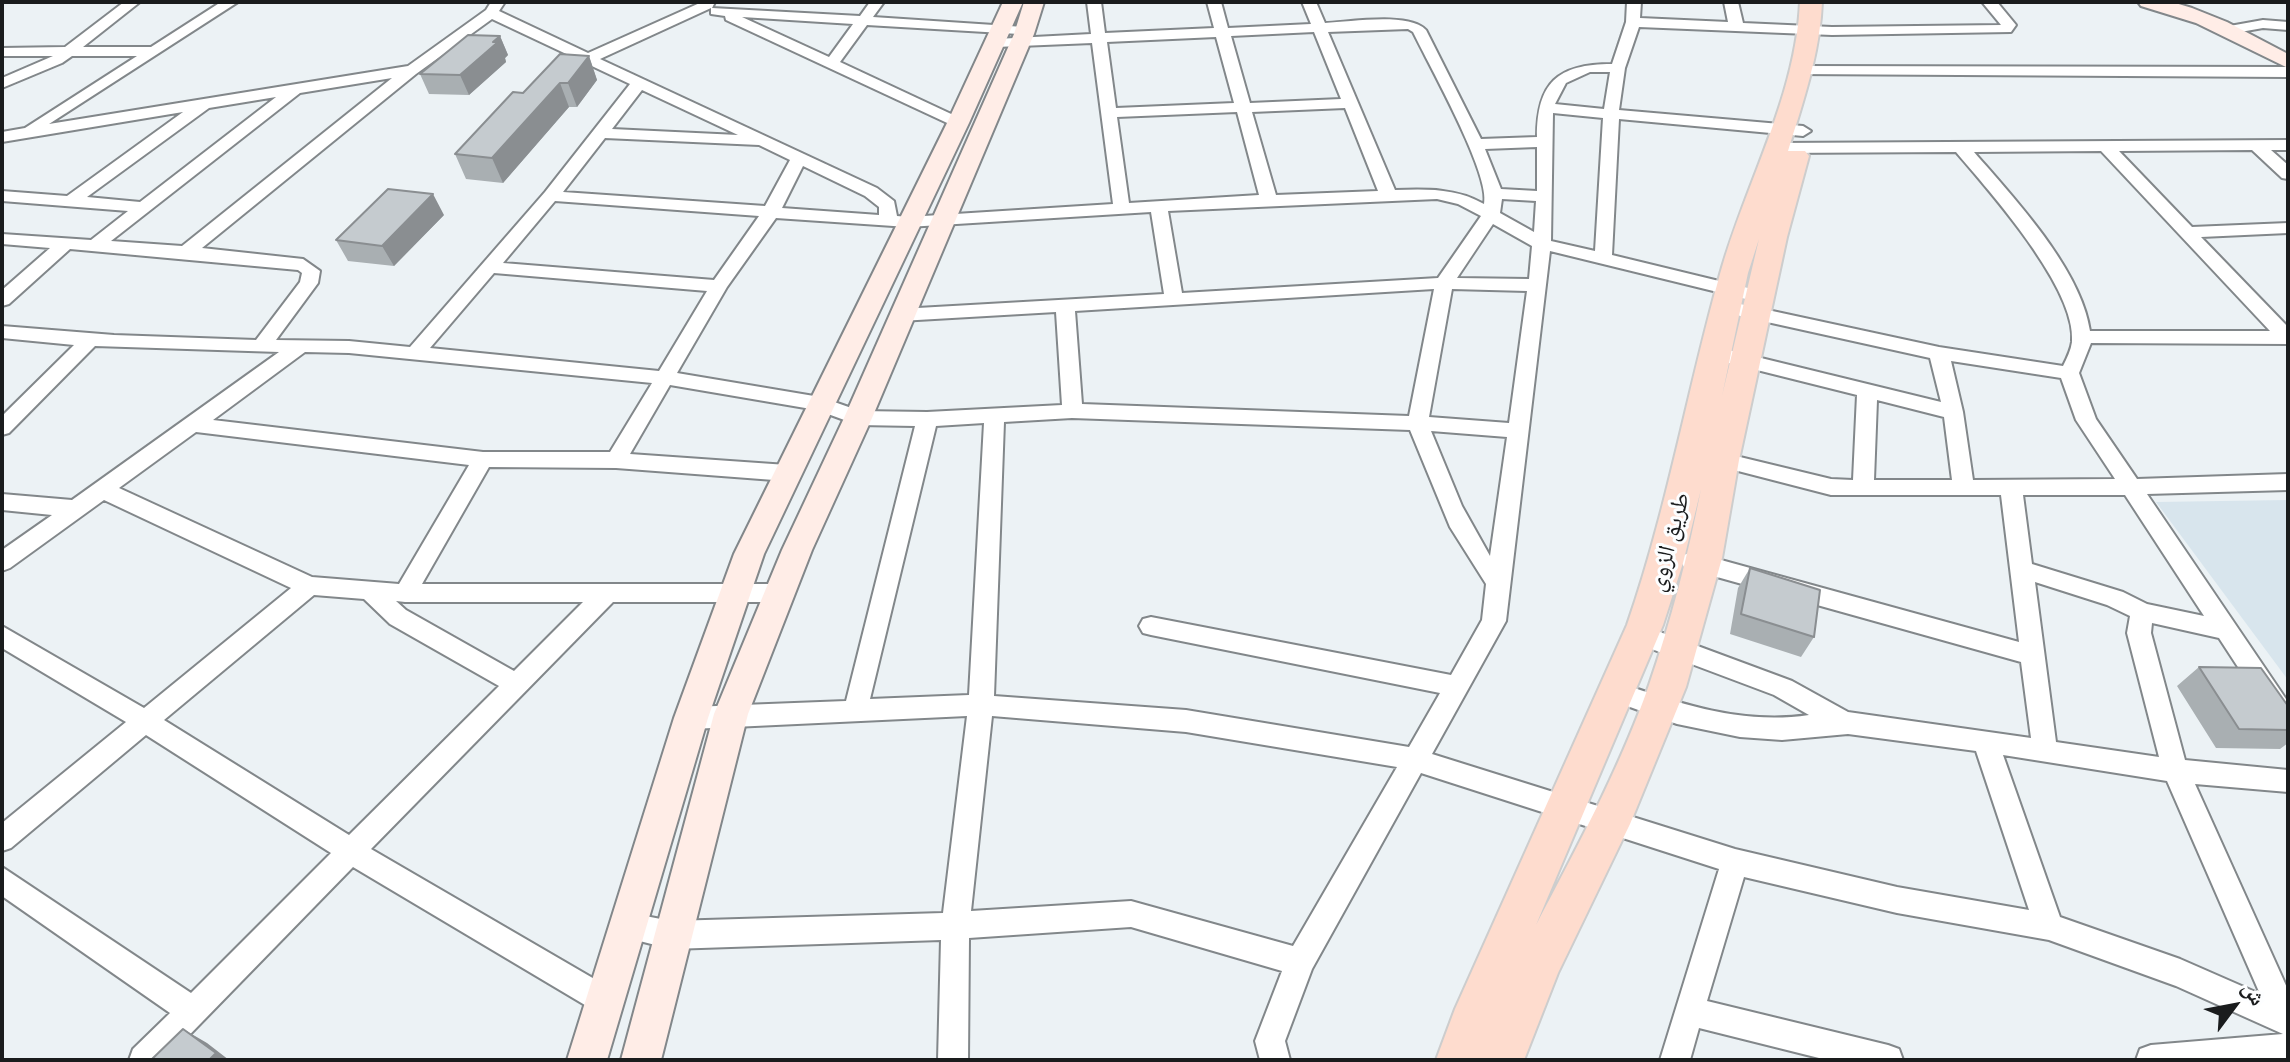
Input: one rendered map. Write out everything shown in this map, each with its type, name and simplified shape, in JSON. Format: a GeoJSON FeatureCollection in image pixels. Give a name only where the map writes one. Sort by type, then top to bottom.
{"type":"FeatureCollection","features":[{"type":"Feature","properties":{"kind":"main road","name":"طريق الزوي"},"geometry":{"type":"LineString","coordinates":[[1501,1060],[1540,963],[1610,824],[1679,647],[1703,564],[1709,456],[1743,302],[1810,72],[1820,16]]}},
{"type":"Feature","properties":{"kind":"main road","name":"طريق الزوي"},"geometry":{"type":"LineString","coordinates":[[1459,1060],[1563,808],[1641,635],[1668,554],[1709,456]]}},
{"type":"Feature","properties":{"kind":"street"},"geometry":{"type":"LineString","coordinates":[[2,83],[41,68],[66,53],[133,2]]}},
{"type":"Feature","properties":{"kind":"street"},"geometry":{"type":"LineString","coordinates":[[2,151],[25,133],[231,2]]}},
{"type":"Feature","properties":{"kind":"street"},"geometry":{"type":"LineString","coordinates":[[831,64],[877,2]]}},
{"type":"Feature","properties":{"kind":"street"},"geometry":{"type":"LineString","coordinates":[[587,1060],[691,718],[735,592],[898,221],[1011,29],[1034,2]]}},
{"type":"Feature","properties":{"kind":"street"},"geometry":{"type":"LineString","coordinates":[[1094,2],[1122,211]]}},
{"type":"Feature","properties":{"kind":"street"},"geometry":{"type":"LineString","coordinates":[[1214,2],[1269,200]]}},
{"type":"Feature","properties":{"kind":"street"},"geometry":{"type":"LineString","coordinates":[[1309,2],[1388,194]]}},
{"type":"Feature","properties":{"kind":"street"},"geometry":{"type":"LineString","coordinates":[[1603,259],[1611,114],[1618,68],[1633,22],[1634,2]]}},
{"type":"Feature","properties":{"kind":"street"},"geometry":{"type":"LineString","coordinates":[[1731,2],[1736,25]]}},
{"type":"Feature","properties":{"kind":"street"},"geometry":{"type":"LineString","coordinates":[[1633,22],[1736,25],[1820,16],[2006,29],[2009,25],[1989,2]]}},
{"type":"Feature","properties":{"kind":"street"},"geometry":{"type":"LineString","coordinates":[[2148,2],[2183,6],[2288,62]]}},
{"type":"Feature","properties":{"kind":"street"},"geometry":{"type":"LineString","coordinates":[[711,6],[958,123]]}},
{"type":"Feature","properties":{"kind":"street"},"geometry":{"type":"LineString","coordinates":[[588,59],[711,6],[1011,29],[1099,40],[1406,24],[1416,28],[1475,144],[1493,204],[1542,244],[1603,259],[1743,302],[1939,353],[2069,373]]}},
{"type":"Feature","properties":{"kind":"street"},"geometry":{"type":"LineString","coordinates":[[186,252],[494,7],[588,59],[881,198],[898,221]]}},
{"type":"Feature","properties":{"kind":"street"},"geometry":{"type":"LineString","coordinates":[[2229,30],[2263,24],[2288,26]]}},
{"type":"Feature","properties":{"kind":"street"},"geometry":{"type":"LineString","coordinates":[[641,1060],[671,935],[731,714],[779,593],[943,221],[1011,29]]}},
{"type":"Feature","properties":{"kind":"street"},"geometry":{"type":"LineString","coordinates":[[2,52],[152,51]]}},
{"type":"Feature","properties":{"kind":"street"},"geometry":{"type":"LineString","coordinates":[[1275,1060],[1270,1041],[1300,962],[1494,621],[1542,244],[1545,108],[1560,80],[1567,75],[1589,68],[1618,68]]}},
{"type":"Feature","properties":{"kind":"street"},"geometry":{"type":"LineString","coordinates":[[2,137],[412,70]]}},
{"type":"Feature","properties":{"kind":"street"},"geometry":{"type":"LineString","coordinates":[[1810,72],[2288,72]]}},
{"type":"Feature","properties":{"kind":"street"},"geometry":{"type":"LineString","coordinates":[[415,353],[551,196],[640,82]]}},
{"type":"Feature","properties":{"kind":"street"},"geometry":{"type":"LineString","coordinates":[[94,246],[298,87]]}},
{"type":"Feature","properties":{"kind":"street"},"geometry":{"type":"LineString","coordinates":[[71,201],[208,101]]}},
{"type":"Feature","properties":{"kind":"street"},"geometry":{"type":"LineString","coordinates":[[1109,113],[1351,103]]}},
{"type":"Feature","properties":{"kind":"street"},"geometry":{"type":"LineString","coordinates":[[1545,108],[1790,139],[1961,147],[2288,145]]}},
{"type":"Feature","properties":{"kind":"street"},"geometry":{"type":"LineString","coordinates":[[602,133],[765,142]]}},
{"type":"Feature","properties":{"kind":"street"},"geometry":{"type":"LineString","coordinates":[[1475,144],[1543,142]]}},
{"type":"Feature","properties":{"kind":"street"},"geometry":{"type":"LineString","coordinates":[[2256,145],[2288,174]]}},
{"type":"Feature","properties":{"kind":"street"},"geometry":{"type":"LineString","coordinates":[[1961,147],[2001,195],[2061,280],[2078,315],[2082,337],[2078,357],[2069,373],[2086,420],[2288,722]]}},
{"type":"Feature","properties":{"kind":"street"},"geometry":{"type":"LineString","coordinates":[[2106,147],[2288,337]]}},
{"type":"Feature","properties":{"kind":"street"},"geometry":{"type":"LineString","coordinates":[[616,460],[719,286],[771,212],[799,158]]}},
{"type":"Feature","properties":{"kind":"street"},"geometry":{"type":"LineString","coordinates":[[551,196],[898,221],[943,221],[1388,194],[1449,195],[1493,204],[1545,196]]}},
{"type":"Feature","properties":{"kind":"street"},"geometry":{"type":"LineString","coordinates":[[2,196],[145,207]]}},
{"type":"Feature","properties":{"kind":"street"},"geometry":{"type":"LineString","coordinates":[[1493,204],[1444,283],[1418,423],[1469,542],[1481,564],[1498,582]]}},
{"type":"Feature","properties":{"kind":"street"},"geometry":{"type":"LineString","coordinates":[[1159,208],[1174,299]]}},
{"type":"Feature","properties":{"kind":"street"},"geometry":{"type":"LineString","coordinates":[[2188,232],[2288,228]]}},
{"type":"Feature","properties":{"kind":"street"},"geometry":{"type":"LineString","coordinates":[[2,239],[186,252],[303,265],[311,271],[309,283],[261,346]]}},
{"type":"Feature","properties":{"kind":"street"},"geometry":{"type":"LineString","coordinates":[[2,300],[65,244]]}},
{"type":"Feature","properties":{"kind":"street"},"geometry":{"type":"LineString","coordinates":[[489,267],[719,286]]}},
{"type":"Feature","properties":{"kind":"street"},"geometry":{"type":"LineString","coordinates":[[900,315],[1444,283],[1537,285]]}},
{"type":"Feature","properties":{"kind":"street"},"geometry":{"type":"LineString","coordinates":[[1065,306],[1072,411]]}},
{"type":"Feature","properties":{"kind":"street"},"geometry":{"type":"LineString","coordinates":[[2,332],[89,341],[338,346],[666,378],[820,404],[858,418],[994,417],[1072,411],[1418,423],[1518,431]]}},
{"type":"Feature","properties":{"kind":"street"},"geometry":{"type":"LineString","coordinates":[[2082,337],[2288,337]]}},
{"type":"Feature","properties":{"kind":"street"},"geometry":{"type":"LineString","coordinates":[[2,428],[89,341]]}},
{"type":"Feature","properties":{"kind":"street"},"geometry":{"type":"LineString","coordinates":[[2,562],[105,491],[301,346]]}},
{"type":"Feature","properties":{"kind":"street"},"geometry":{"type":"LineString","coordinates":[[1939,353],[1953,412],[1964,488]]}},
{"type":"Feature","properties":{"kind":"street"},"geometry":{"type":"LineString","coordinates":[[1731,357],[1953,412]]}},
{"type":"Feature","properties":{"kind":"street"},"geometry":{"type":"LineString","coordinates":[[1863,488],[1867,392]]}},
{"type":"Feature","properties":{"kind":"street"},"geometry":{"type":"LineString","coordinates":[[953,1060],[955,926],[981,705],[994,417]]}},
{"type":"Feature","properties":{"kind":"street"},"geometry":{"type":"LineString","coordinates":[[856,708],[927,419]]}},
{"type":"Feature","properties":{"kind":"street"},"geometry":{"type":"LineString","coordinates":[[196,425],[483,459],[616,460],[787,473]]}},
{"type":"Feature","properties":{"kind":"street"},"geometry":{"type":"LineString","coordinates":[[1709,456],[1831,487],[2131,487],[2288,482]]}},
{"type":"Feature","properties":{"kind":"street"},"geometry":{"type":"LineString","coordinates":[[405,593],[483,459]]}},
{"type":"Feature","properties":{"kind":"street"},"geometry":{"type":"LineString","coordinates":[[2011,487],[2045,752]]}},
{"type":"Feature","properties":{"kind":"street"},"geometry":{"type":"LineString","coordinates":[[105,491],[309,586],[405,593],[779,593]]}},
{"type":"Feature","properties":{"kind":"street"},"geometry":{"type":"LineString","coordinates":[[2,502],[78,509]]}},
{"type":"Feature","properties":{"kind":"street"},"geometry":{"type":"LineString","coordinates":[[1668,554],[2032,655]]}},
{"type":"Feature","properties":{"kind":"street"},"geometry":{"type":"LineString","coordinates":[[2021,569],[2115,598],[2142,612],[2226,630]]}},
{"type":"Feature","properties":{"kind":"street"},"geometry":{"type":"LineString","coordinates":[[2,839],[309,586]]}},
{"type":"Feature","properties":{"kind":"street"},"geometry":{"type":"LineString","coordinates":[[369,590],[398,617],[518,685]]}},
{"type":"Feature","properties":{"kind":"street"},"geometry":{"type":"LineString","coordinates":[[144,1060],[605,595]]}},
{"type":"Feature","properties":{"kind":"street"},"geometry":{"type":"LineString","coordinates":[[2142,612],[2139,633],[2175,769],[2287,1029]]}},
{"type":"Feature","properties":{"kind":"street"},"geometry":{"type":"LineString","coordinates":[[1151,626],[1456,686]]}},
{"type":"Feature","properties":{"kind":"street"},"geometry":{"type":"LineString","coordinates":[[1641,635],[1783,688],[1845,723]]}},
{"type":"Feature","properties":{"kind":"street"},"geometry":{"type":"LineString","coordinates":[[2,636],[145,721],[352,852],[605,1001]]}},
{"type":"Feature","properties":{"kind":"street"},"geometry":{"type":"LineString","coordinates":[[1617,692],[1657,709],[1707,721],[1780,729],[1845,723],[2045,752],[2288,781]]}},
{"type":"Feature","properties":{"kind":"street"},"geometry":{"type":"LineString","coordinates":[[691,718],[856,708],[981,705],[1186,721],[1414,759],[1735,862],[1897,900],[2049,927],[2180,973],[2287,1029]]}},
{"type":"Feature","properties":{"kind":"street"},"geometry":{"type":"LineString","coordinates":[[1986,743],[2049,927]]}},
{"type":"Feature","properties":{"kind":"street"},"geometry":{"type":"LineString","coordinates":[[1675,1060],[1735,862]]}},
{"type":"Feature","properties":{"kind":"street"},"geometry":{"type":"LineString","coordinates":[[2,880],[192,1011]]}},
{"type":"Feature","properties":{"kind":"street"},"geometry":{"type":"LineString","coordinates":[[630,926],[671,935],[955,926],[1131,914],[1300,962]]}},
{"type":"Feature","properties":{"kind":"street"},"geometry":{"type":"LineString","coordinates":[[1689,1011],[1888,1060]]}},
{"type":"Feature","properties":{"kind":"street"},"geometry":{"type":"LineString","coordinates":[[2151,1060],[2287,1029]]}},
{"type":"Feature","properties":{"kind":"shaded area"},"geometry":{"type":"Polygon","coordinates":[[[2288,500],[2288,680],[2156,502],[2288,500]]]}},
{"type":"Feature","properties":{"kind":"building"},"geometry":{"type":"Polygon","coordinates":[[[468,35],[500,36],[493,42],[498,42],[460,75],[420,74],[468,35]]]}},
{"type":"Feature","properties":{"kind":"building"},"geometry":{"type":"Polygon","coordinates":[[[560,54],[589,56],[568,83],[560,83],[492,158],[455,154],[513,92],[523,93],[560,54]]]}},
{"type":"Feature","properties":{"kind":"building"},"geometry":{"type":"Polygon","coordinates":[[[388,189],[433,194],[382,246],[336,240],[388,189]]]}},
{"type":"Feature","properties":{"kind":"building"},"geometry":{"type":"Polygon","coordinates":[[[1750,568],[1820,590],[1814,637],[1741,614],[1750,568]]]}},
{"type":"Feature","properties":{"kind":"building"},"geometry":{"type":"Polygon","coordinates":[[[2199,667],[2261,668],[2288,706],[2288,730],[2239,729],[2199,667]]]}},
{"type":"Feature","properties":{"kind":"building"},"geometry":{"type":"Polygon","coordinates":[[[183,1029],[216,1053],[209,1060],[151,1060],[183,1029]]]}}]}
